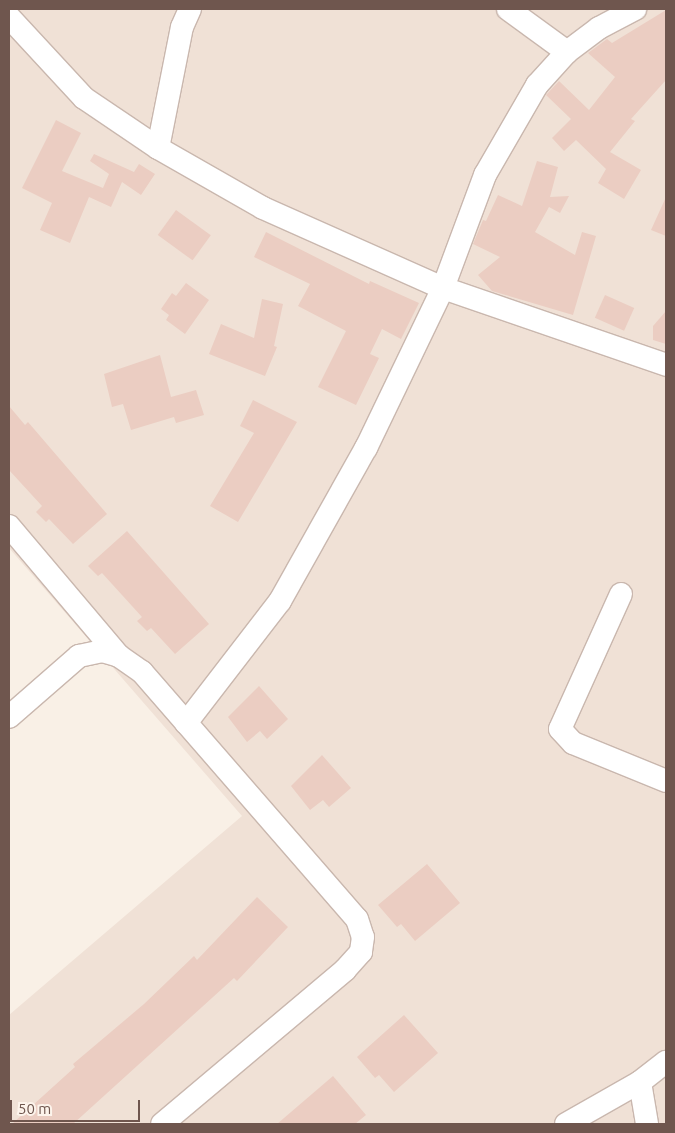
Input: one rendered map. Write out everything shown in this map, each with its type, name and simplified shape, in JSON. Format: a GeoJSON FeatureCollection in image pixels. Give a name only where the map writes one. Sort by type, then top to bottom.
{"type":"FeatureCollection","features":[{"type":"Feature","properties":{"kind":"street"},"geometry":{"type":"LineString","coordinates":[[158,148],[182,27],[190,9]]}},
{"type":"Feature","properties":{"kind":"street"},"geometry":{"type":"LineString","coordinates":[[508,9],[567,52]]}},
{"type":"Feature","properties":{"kind":"street"},"geometry":{"type":"LineString","coordinates":[[186,723],[280,601],[366,448],[443,288],[485,176],[537,85],[567,52],[599,28],[635,9]]}},
{"type":"Feature","properties":{"kind":"street"},"geometry":{"type":"LineString","coordinates":[[9,17],[84,98],[158,148],[262,208],[443,288],[666,365]]}},
{"type":"Feature","properties":{"kind":"street"},"geometry":{"type":"LineString","coordinates":[[9,526],[119,656],[142,672],[357,919],[363,937],[361,952],[345,970],[162,1124]]}},
{"type":"Feature","properties":{"kind":"street"},"geometry":{"type":"LineString","coordinates":[[621,594],[560,729],[573,743],[666,781]]}},
{"type":"Feature","properties":{"kind":"street"},"geometry":{"type":"LineString","coordinates":[[9,717],[79,656],[102,651],[119,656]]}},
{"type":"Feature","properties":{"kind":"street"},"geometry":{"type":"LineString","coordinates":[[566,1124],[640,1082],[666,1062]]}},
{"type":"Feature","properties":{"kind":"street"},"geometry":{"type":"LineString","coordinates":[[640,1082],[647,1124]]}},
{"type":"Feature","properties":{"kind":"shaded area"},"geometry":{"type":"Polygon","coordinates":[[[9,9],[666,9],[666,1124],[9,1124],[9,1015],[242,816],[9,548],[9,9]]]}},
{"type":"Feature","properties":{"kind":"building"},"geometry":{"type":"Polygon","coordinates":[[[666,10],[666,80],[631,119],[635,121],[610,152],[641,170],[624,199],[598,183],[606,169],[576,140],[564,151],[552,138],[571,119],[546,95],[559,81],[589,110],[615,77],[588,53],[607,39],[612,43],[666,10]]]}},
{"type":"Feature","properties":{"kind":"building"},"geometry":{"type":"Polygon","coordinates":[[[56,120],[81,133],[62,171],[103,188],[109,174],[90,161],[94,154],[134,172],[139,164],[155,174],[141,195],[122,182],[111,207],[89,197],[70,243],[40,230],[52,203],[22,188],[56,120]]]}},
{"type":"Feature","properties":{"kind":"building"},"geometry":{"type":"Polygon","coordinates":[[[537,161],[558,167],[550,197],[569,196],[560,213],[549,207],[535,232],[575,255],[582,232],[596,236],[573,315],[492,291],[478,275],[500,257],[473,244],[483,220],[486,221],[498,195],[522,206],[537,161]]]}},
{"type":"Feature","properties":{"kind":"building"},"geometry":{"type":"Polygon","coordinates":[[[666,197],[666,236],[651,230],[666,197]]]}},
{"type":"Feature","properties":{"kind":"building"},"geometry":{"type":"Polygon","coordinates":[[[176,210],[211,235],[193,260],[158,235],[176,210]]]}},
{"type":"Feature","properties":{"kind":"building"},"geometry":{"type":"Polygon","coordinates":[[[266,232],[369,284],[370,281],[419,303],[401,339],[382,329],[370,354],[379,358],[356,405],[318,387],[346,331],[298,306],[310,284],[254,257],[266,232]]]}},
{"type":"Feature","properties":{"kind":"building"},"geometry":{"type":"Polygon","coordinates":[[[186,283],[209,300],[185,334],[166,320],[169,315],[161,309],[172,293],[176,296],[186,283]]]}},
{"type":"Feature","properties":{"kind":"building"},"geometry":{"type":"Polygon","coordinates":[[[605,295],[634,308],[624,331],[595,318],[605,295]]]}},
{"type":"Feature","properties":{"kind":"building"},"geometry":{"type":"Polygon","coordinates":[[[262,299],[283,304],[274,346],[277,347],[265,376],[209,354],[221,324],[254,338],[262,299]]]}},
{"type":"Feature","properties":{"kind":"building"},"geometry":{"type":"Polygon","coordinates":[[[666,311],[666,344],[653,340],[653,326],[666,311]]]}},
{"type":"Feature","properties":{"kind":"building"},"geometry":{"type":"Polygon","coordinates":[[[160,355],[171,397],[196,390],[204,415],[176,423],[174,417],[131,430],[123,404],[112,407],[104,374],[160,355]]]}},
{"type":"Feature","properties":{"kind":"building"},"geometry":{"type":"Polygon","coordinates":[[[253,400],[297,422],[238,522],[210,506],[254,433],[240,426],[253,400]]]}},
{"type":"Feature","properties":{"kind":"building"},"geometry":{"type":"Polygon","coordinates":[[[9,406],[25,425],[28,422],[107,514],[73,544],[49,519],[46,522],[36,512],[42,506],[9,470],[9,406]]]}},
{"type":"Feature","properties":{"kind":"building"},"geometry":{"type":"Polygon","coordinates":[[[127,531],[209,624],[175,654],[151,628],[147,631],[137,621],[142,617],[102,573],[98,576],[88,566],[127,531]]]}},
{"type":"Feature","properties":{"kind":"building"},"geometry":{"type":"Polygon","coordinates":[[[259,686],[288,719],[267,739],[260,731],[247,742],[228,717],[259,686]]]}},
{"type":"Feature","properties":{"kind":"building"},"geometry":{"type":"Polygon","coordinates":[[[322,755],[351,788],[329,807],[323,800],[310,810],[291,786],[322,755]]]}},
{"type":"Feature","properties":{"kind":"building"},"geometry":{"type":"Polygon","coordinates":[[[427,864],[460,903],[415,941],[401,924],[397,927],[378,905],[427,864]]]}},
{"type":"Feature","properties":{"kind":"building"},"geometry":{"type":"Polygon","coordinates":[[[257,897],[288,927],[237,981],[234,978],[73,1124],[12,1124],[75,1067],[73,1064],[144,1004],[194,956],[197,960],[257,897]]]}},
{"type":"Feature","properties":{"kind":"building"},"geometry":{"type":"Polygon","coordinates":[[[404,1015],[438,1053],[394,1092],[379,1075],[375,1078],[357,1057],[404,1015]]]}},
{"type":"Feature","properties":{"kind":"building"},"geometry":{"type":"Polygon","coordinates":[[[333,1076],[366,1115],[355,1124],[277,1124],[333,1076]]]}}]}
